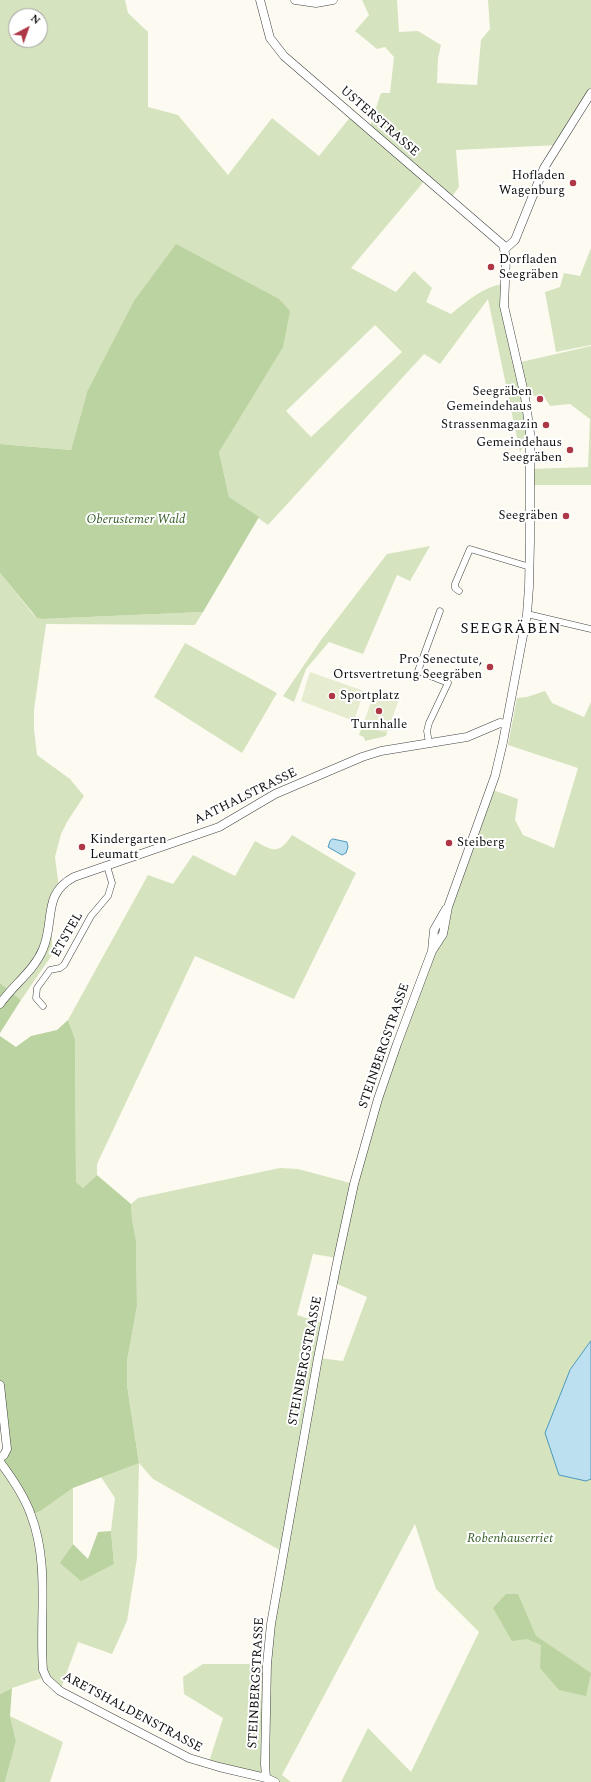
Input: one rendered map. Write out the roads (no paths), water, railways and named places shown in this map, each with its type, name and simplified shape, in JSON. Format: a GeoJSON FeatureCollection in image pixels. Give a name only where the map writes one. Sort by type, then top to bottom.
{"type":"FeatureCollection","features":[{"type":"Feature","properties":{"kind":"street","name":"USTERSTRASSE"},"geometry":{"type":"LineString","coordinates":[[260,0],[270,38],[284,56],[497,239],[505,249]]}},
{"type":"Feature","properties":{"kind":"street"},"geometry":{"type":"LineString","coordinates":[[296,0],[316,3],[333,0]]}},
{"type":"Feature","properties":{"kind":"street"},"geometry":{"type":"LineString","coordinates":[[505,249],[515,240],[544,168],[591,93]]}},
{"type":"Feature","properties":{"kind":"street","name":"STEINBERGSTRASSE"},"geometry":{"type":"LineString","coordinates":[[266,1778],[267,1664],[271,1624],[338,1258],[354,1184],[378,1099],[432,951],[443,934],[448,907],[494,776],[506,724],[527,614],[530,567],[530,433],[525,396],[504,306],[505,249]]}},
{"type":"Feature","properties":{"kind":"street"},"geometry":{"type":"LineString","coordinates":[[459,591],[455,588],[455,584],[470,549],[530,567]]}},
{"type":"Feature","properties":{"kind":"street"},"geometry":{"type":"LineString","coordinates":[[429,743],[427,731],[429,723],[448,683],[418,671],[440,611]]}},
{"type":"Feature","properties":{"kind":"street"},"geometry":{"type":"LineString","coordinates":[[527,614],[591,628]]}},
{"type":"Feature","properties":{"kind":"street","name":"AATHALSTRASSE"},"geometry":{"type":"LineString","coordinates":[[0,1004],[40,956],[46,941],[54,895],[59,888],[74,876],[218,827],[270,796],[362,757],[381,751],[467,737],[500,723],[506,724]]}},
{"type":"Feature","properties":{"kind":"street","name":"ETSTEL"},"geometry":{"type":"LineString","coordinates":[[43,1006],[36,998],[37,988],[50,970],[60,968],[64,965],[91,916],[108,896],[112,883],[107,866]]}},
{"type":"Feature","properties":{"kind":"street"},"geometry":{"type":"LineString","coordinates":[[0,1385],[7,1449],[4,1455],[0,1458]]}},
{"type":"Feature","properties":{"kind":"street","name":"ARETSHALDENSTRASSE"},"geometry":{"type":"LineString","coordinates":[[0,1462],[23,1498],[31,1515],[36,1533],[43,1583],[42,1670],[47,1679],[60,1691],[190,1758],[219,1768],[266,1778]]}},
{"type":"Feature","properties":{"kind":"street"},"geometry":{"type":"LineString","coordinates":[[266,1778],[275,1782]]}},
{"type":"Feature","properties":{"kind":"water"},"geometry":{"type":"Polygon","coordinates":[[[333,839],[347,842],[348,847],[346,853],[342,855],[328,847],[330,841],[333,839]]]}},
{"type":"Feature","properties":{"kind":"water"},"geometry":{"type":"Polygon","coordinates":[[[591,1341],[591,1479],[586,1481],[559,1475],[545,1433],[570,1370],[591,1341]]]}},
{"type":"Feature","properties":{"kind":"place","name":"Hofladen Wagenburg"},"geometry":{"type":"Point","coordinates":[573,183]}},
{"type":"Feature","properties":{"kind":"place","name":"Dorfladen Seegräben"},"geometry":{"type":"Point","coordinates":[491,267]}},
{"type":"Feature","properties":{"kind":"place","name":"Seegräben Gemeindehaus"},"geometry":{"type":"Point","coordinates":[540,399]}},
{"type":"Feature","properties":{"kind":"place","name":"Strassenmagazin"},"geometry":{"type":"Point","coordinates":[546,425]}},
{"type":"Feature","properties":{"kind":"place","name":"Gemeindehaus Seegräben"},"geometry":{"type":"Point","coordinates":[570,450]}},
{"type":"Feature","properties":{"kind":"place","name":"Seegräben"},"geometry":{"type":"Point","coordinates":[566,516]}},
{"type":"Feature","properties":{"kind":"place","name":"Pro Senectute, Ortsvertretung Seegräben"},"geometry":{"type":"Point","coordinates":[490,667]}},
{"type":"Feature","properties":{"kind":"place","name":"Sportplatz"},"geometry":{"type":"Point","coordinates":[332,696]}},
{"type":"Feature","properties":{"kind":"place","name":"Turnhalle"},"geometry":{"type":"Point","coordinates":[379,711]}},
{"type":"Feature","properties":{"kind":"place","name":"Steiberg"},"geometry":{"type":"Point","coordinates":[449,843]}},
{"type":"Feature","properties":{"kind":"place","name":"Kindergarten Leumatt"},"geometry":{"type":"Point","coordinates":[82,847]}},
{"type":"Feature","properties":{"kind":"district","name":"SEEGRÄBEN"},"geometry":{"type":"Point","coordinates":[511,630]}},
{"type":"Feature","properties":{"kind":"park label","name":"Oberustemer Wald"},"geometry":{"type":"Point","coordinates":[136,520]}},
{"type":"Feature","properties":{"kind":"park label","name":"Robenhauserriet"},"geometry":{"type":"Point","coordinates":[510,1539]}}]}
